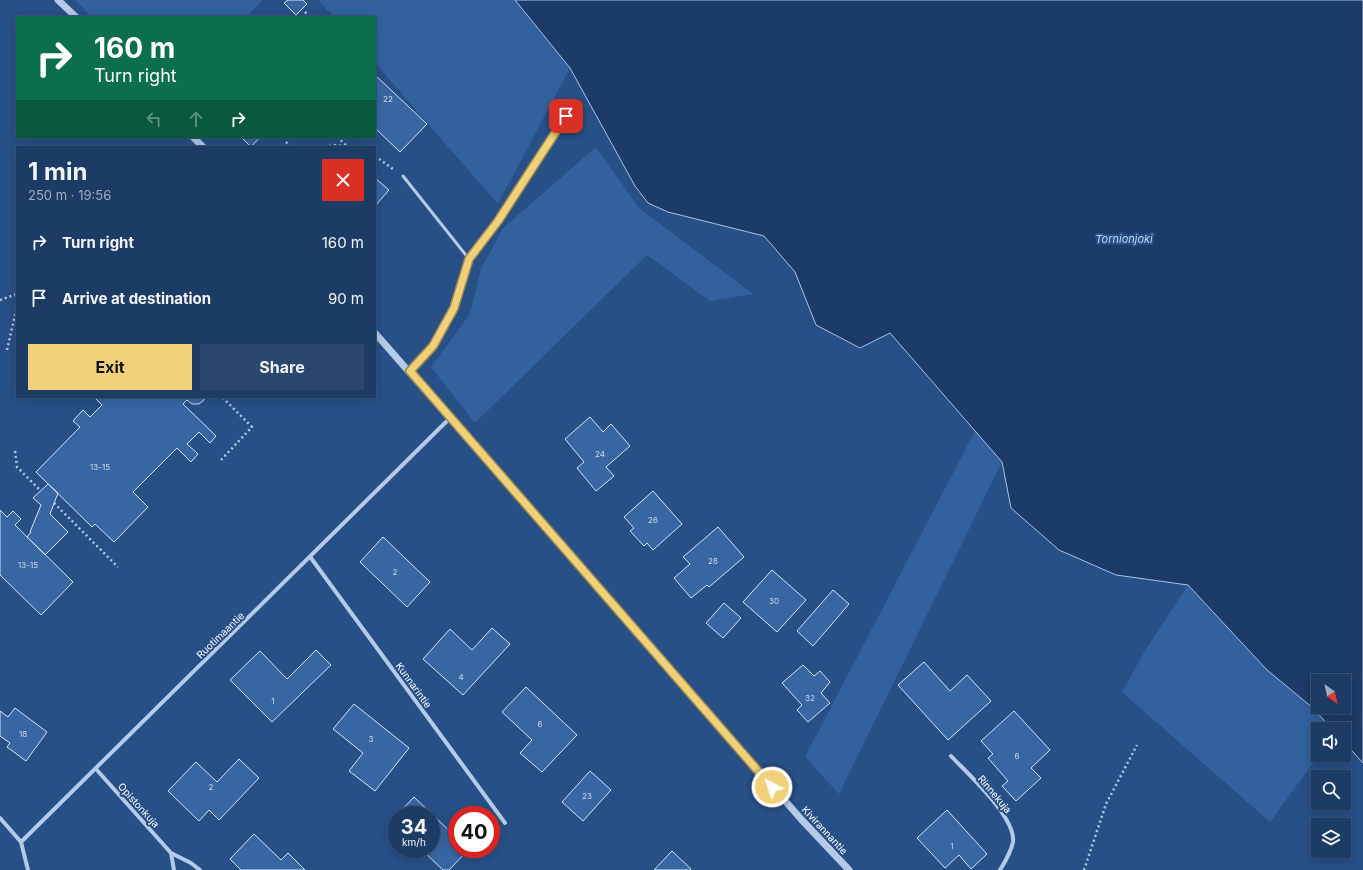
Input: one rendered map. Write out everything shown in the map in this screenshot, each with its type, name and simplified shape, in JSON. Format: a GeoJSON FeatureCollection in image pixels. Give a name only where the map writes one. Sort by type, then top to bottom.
{"type":"FeatureCollection","features":[{"type":"Feature","properties":{"kind":"street"},"geometry":{"type":"LineString","coordinates":[[58,0],[75,16]]}},
{"type":"Feature","properties":{"kind":"street"},"geometry":{"type":"LineString","coordinates":[[194,138],[202,146]]}},
{"type":"Feature","properties":{"kind":"street","name":"Kivirannantie"},"geometry":{"type":"LineString","coordinates":[[376,334],[410,371],[801,819],[848,870]]}},
{"type":"Feature","properties":{"kind":"street","name":"Ruotimaantie"},"geometry":{"type":"LineString","coordinates":[[21,842],[96,769],[143,720],[311,558],[450,418]]}},
{"type":"Feature","properties":{"kind":"street","name":"Kunnarintie"},"geometry":{"type":"LineString","coordinates":[[311,558],[505,823]]}},
{"type":"Feature","properties":{"kind":"street","name":"Rinnekuja"},"geometry":{"type":"LineString","coordinates":[[951,756],[1003,812],[1011,827],[1013,842],[1007,859],[1000,870]]}},
{"type":"Feature","properties":{"kind":"street","name":"Opistonkuja"},"geometry":{"type":"LineString","coordinates":[[96,769],[171,853],[191,863],[200,870]]}},
{"type":"Feature","properties":{"kind":"street"},"geometry":{"type":"LineString","coordinates":[[0,818],[21,842],[28,870]]}},
{"type":"Feature","properties":{"kind":"street"},"geometry":{"type":"LineString","coordinates":[[171,853],[174,870]]}},
{"type":"Feature","properties":{"kind":"lane"},"geometry":{"type":"LineString","coordinates":[[410,371],[433,346],[454,308],[469,259],[498,221],[566,116]]}},
{"type":"Feature","properties":{"kind":"lane"},"geometry":{"type":"LineString","coordinates":[[403,176],[469,259]]}},
{"type":"Feature","properties":{"kind":"path"},"geometry":{"type":"LineString","coordinates":[[305,12],[309,16]]}},
{"type":"Feature","properties":{"kind":"path"},"geometry":{"type":"LineString","coordinates":[[338,138],[349,146]]}},
{"type":"Feature","properties":{"kind":"path"},"geometry":{"type":"LineString","coordinates":[[286,142],[290,146]]}},
{"type":"Feature","properties":{"kind":"path"},"geometry":{"type":"LineString","coordinates":[[329,146],[349,146]]}},
{"type":"Feature","properties":{"kind":"path"},"geometry":{"type":"LineString","coordinates":[[376,157],[403,176]]}},
{"type":"Feature","properties":{"kind":"path"},"geometry":{"type":"LineString","coordinates":[[0,300],[16,294]]}},
{"type":"Feature","properties":{"kind":"path"},"geometry":{"type":"LineString","coordinates":[[7,350],[16,310]]}},
{"type":"Feature","properties":{"kind":"path"},"geometry":{"type":"LineString","coordinates":[[222,460],[252,426],[223,398]]}},
{"type":"Feature","properties":{"kind":"path"},"geometry":{"type":"LineString","coordinates":[[15,451],[17,467],[41,490]]}},
{"type":"Feature","properties":{"kind":"path"},"geometry":{"type":"LineString","coordinates":[[54,503],[118,567]]}},
{"type":"Feature","properties":{"kind":"path"},"geometry":{"type":"LineString","coordinates":[[1084,870],[1106,804],[1137,745]]}},
{"type":"Feature","properties":{"kind":"shaded area"},"geometry":{"type":"Polygon","coordinates":[[[75,0],[262,0],[248,16],[91,16],[75,0]]]}},
{"type":"Feature","properties":{"kind":"shaded area"},"geometry":{"type":"Polygon","coordinates":[[[318,0],[515,0],[570,68],[498,204],[376,64],[376,16],[333,16],[318,0]]]}},
{"type":"Feature","properties":{"kind":"shaded area"},"geometry":{"type":"Polygon","coordinates":[[[596,147],[639,208],[753,294],[710,301],[647,255],[475,423],[431,367],[470,314],[481,269],[503,228],[596,147]]]}},
{"type":"Feature","properties":{"kind":"shaded area"},"geometry":{"type":"Polygon","coordinates":[[[975,431],[1002,462],[839,794],[805,757],[975,431]]]}},
{"type":"Feature","properties":{"kind":"shaded area"},"geometry":{"type":"Polygon","coordinates":[[[1188,585],[1267,670],[1311,706],[1311,714],[1318,714],[1326,722],[1311,722],[1311,762],[1314,762],[1270,822],[1122,692],[1146,649],[1188,585]]]}},
{"type":"Feature","properties":{"kind":"water","name":"Tornionjoki"},"geometry":{"type":"Polygon","coordinates":[[[515,0],[1363,0],[1363,763],[1351,750],[1351,722],[1326,722],[1318,714],[1351,714],[1351,674],[1311,674],[1311,706],[1267,670],[1188,585],[1116,575],[1059,550],[1011,508],[1002,462],[890,333],[860,348],[816,325],[795,272],[764,236],[668,212],[648,203],[635,186],[570,68],[515,0]]]}},
{"type":"Feature","properties":{"kind":"building"},"geometry":{"type":"Polygon","coordinates":[[[288,0],[303,0],[307,4],[296,15],[284,3],[288,0]]]}},
{"type":"Feature","properties":{"kind":"building"},"geometry":{"type":"Polygon","coordinates":[[[376,76],[427,124],[400,152],[376,129],[376,76]]]}},
{"type":"Feature","properties":{"kind":"building"},"geometry":{"type":"Polygon","coordinates":[[[242,138],[259,138],[252,146],[242,138]]]}},
{"type":"Feature","properties":{"kind":"building"},"geometry":{"type":"Polygon","coordinates":[[[376,179],[389,190],[376,205],[376,179]]]}},
{"type":"Feature","properties":{"kind":"building"},"geometry":{"type":"Polygon","coordinates":[[[95,398],[204,398],[204,400],[199,404],[192,404],[187,400],[183,404],[216,436],[210,443],[199,432],[187,444],[198,454],[191,462],[177,448],[133,492],[148,507],[114,542],[95,524],[92,527],[36,472],[80,427],[73,421],[83,410],[90,417],[102,405],[95,398]]]}},
{"type":"Feature","properties":{"kind":"building"},"geometry":{"type":"Polygon","coordinates":[[[590,417],[603,432],[611,424],[630,446],[606,467],[614,476],[596,491],[577,468],[584,462],[565,439],[590,417]]]}},
{"type":"Feature","properties":{"kind":"building"},"geometry":{"type":"Polygon","coordinates":[[[48,484],[58,493],[50,514],[68,532],[45,555],[27,537],[31,532],[41,505],[33,498],[48,484]]]}},
{"type":"Feature","properties":{"kind":"building"},"geometry":{"type":"Polygon","coordinates":[[[653,491],[682,524],[653,550],[647,543],[644,546],[630,531],[634,528],[624,517],[653,491]]]}},
{"type":"Feature","properties":{"kind":"building"},"geometry":{"type":"Polygon","coordinates":[[[0,510],[7,517],[13,511],[21,519],[15,525],[73,582],[41,615],[0,575],[0,510]]]}},
{"type":"Feature","properties":{"kind":"building"},"geometry":{"type":"Polygon","coordinates":[[[718,527],[744,557],[709,587],[707,585],[691,598],[674,578],[690,564],[683,557],[718,527]]]}},
{"type":"Feature","properties":{"kind":"building"},"geometry":{"type":"Polygon","coordinates":[[[383,537],[430,582],[407,607],[360,562],[383,537]]]}},
{"type":"Feature","properties":{"kind":"building"},"geometry":{"type":"Polygon","coordinates":[[[772,570],[806,600],[777,632],[743,602],[772,570]]]}},
{"type":"Feature","properties":{"kind":"building"},"geometry":{"type":"Polygon","coordinates":[[[833,590],[849,604],[813,646],[797,631],[833,590]]]}},
{"type":"Feature","properties":{"kind":"building"},"geometry":{"type":"Polygon","coordinates":[[[724,603],[741,618],[723,638],[706,623],[724,603]]]}},
{"type":"Feature","properties":{"kind":"building"},"geometry":{"type":"Polygon","coordinates":[[[492,628],[510,644],[463,695],[423,659],[450,629],[472,650],[492,628]]]}},
{"type":"Feature","properties":{"kind":"building"},"geometry":{"type":"Polygon","coordinates":[[[316,650],[331,665],[272,722],[230,680],[260,651],[287,679],[316,650]]]}},
{"type":"Feature","properties":{"kind":"building"},"geometry":{"type":"Polygon","coordinates":[[[924,662],[950,691],[967,675],[991,701],[948,740],[898,685],[924,662]]]}},
{"type":"Feature","properties":{"kind":"building"},"geometry":{"type":"Polygon","coordinates":[[[803,665],[814,676],[820,671],[830,682],[821,693],[830,703],[808,722],[797,710],[802,705],[782,683],[803,665]]]}},
{"type":"Feature","properties":{"kind":"building"},"geometry":{"type":"Polygon","coordinates":[[[526,687],[577,735],[542,772],[520,753],[532,740],[502,712],[526,687]]]}},
{"type":"Feature","properties":{"kind":"building"},"geometry":{"type":"Polygon","coordinates":[[[354,704],[409,748],[375,791],[349,771],[363,753],[333,729],[354,704]]]}},
{"type":"Feature","properties":{"kind":"building"},"geometry":{"type":"Polygon","coordinates":[[[15,708],[47,732],[26,761],[7,747],[10,743],[0,736],[0,711],[8,717],[15,708]]]}},
{"type":"Feature","properties":{"kind":"building"},"geometry":{"type":"Polygon","coordinates":[[[1014,711],[1050,750],[1031,768],[1041,778],[1016,801],[1002,786],[1008,781],[988,758],[993,754],[981,741],[1014,711]]]}},
{"type":"Feature","properties":{"kind":"building"},"geometry":{"type":"Polygon","coordinates":[[[239,759],[259,778],[219,820],[209,810],[199,821],[168,791],[196,762],[217,782],[239,759]]]}},
{"type":"Feature","properties":{"kind":"building"},"geometry":{"type":"Polygon","coordinates":[[[590,771],[611,790],[583,821],[562,802],[590,771]]]}},
{"type":"Feature","properties":{"kind":"building"},"geometry":{"type":"Polygon","coordinates":[[[414,797],[423,806],[406,806],[414,797]]]}},
{"type":"Feature","properties":{"kind":"building"},"geometry":{"type":"Polygon","coordinates":[[[947,810],[987,854],[971,869],[959,855],[945,868],[917,838],[947,810]]]}},
{"type":"Feature","properties":{"kind":"building"},"geometry":{"type":"Polygon","coordinates":[[[440,822],[448,829],[448,858],[460,858],[449,870],[443,870],[430,858],[440,858],[440,822]]]}},
{"type":"Feature","properties":{"kind":"building"},"geometry":{"type":"Polygon","coordinates":[[[254,834],[281,860],[288,853],[305,870],[241,870],[230,859],[254,834]]]}},
{"type":"Feature","properties":{"kind":"building"},"geometry":{"type":"Polygon","coordinates":[[[672,851],[691,869],[654,870],[672,851]]]}},
{"type":"Feature","properties":{"kind":"route"},"geometry":{"type":"LineString","coordinates":[[566,116],[498,221],[469,259],[454,308],[433,346],[410,371],[470,442],[772,787]]}}]}
